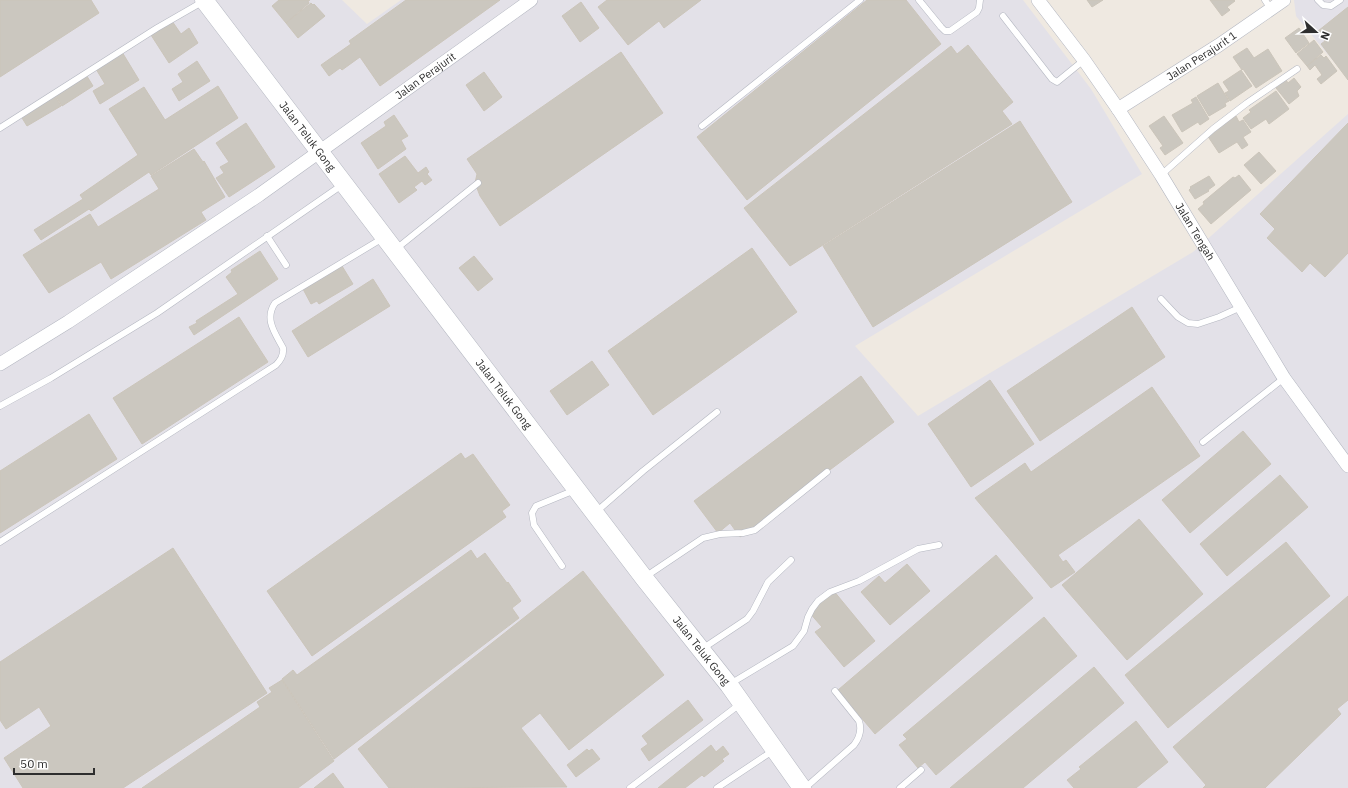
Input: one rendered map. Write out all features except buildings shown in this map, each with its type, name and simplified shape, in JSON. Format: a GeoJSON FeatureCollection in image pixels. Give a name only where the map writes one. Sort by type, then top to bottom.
{"type":"FeatureCollection","features":[{"type":"Feature","properties":{"kind":"street","name":"Jalan Teluk Gong"},"geometry":{"type":"LineString","coordinates":[[205,0],[319,150],[343,184],[644,578],[729,685],[804,788]]}},
{"type":"Feature","properties":{"kind":"street","name":"Jalan Perajurit"},"geometry":{"type":"LineString","coordinates":[[0,364],[68,322],[259,195],[319,150],[531,0]]}},
{"type":"Feature","properties":{"kind":"street","name":"Jalan Tengah"},"geometry":{"type":"LineString","coordinates":[[1038,0],[1084,60],[1118,109],[1284,378],[1348,466]]}},
{"type":"Feature","properties":{"kind":"street","name":"Jalan Perajurit 1"},"geometry":{"type":"LineString","coordinates":[[1118,109],[1213,50],[1268,4],[1284,0]]}},
{"type":"Feature","properties":{"kind":"lane"},"geometry":{"type":"LineString","coordinates":[[0,128],[156,28],[205,0]]}},
{"type":"Feature","properties":{"kind":"lane"},"geometry":{"type":"LineString","coordinates":[[702,126],[860,0]]}},
{"type":"Feature","properties":{"kind":"lane"},"geometry":{"type":"LineString","coordinates":[[919,0],[945,31],[950,31],[977,12],[980,0]]}},
{"type":"Feature","properties":{"kind":"lane"},"geometry":{"type":"LineString","coordinates":[[1318,0],[1323,5],[1331,6],[1340,0]]}},
{"type":"Feature","properties":{"kind":"lane"},"geometry":{"type":"LineString","coordinates":[[1003,16],[1052,80],[1057,82],[1084,60]]}},
{"type":"Feature","properties":{"kind":"lane"},"geometry":{"type":"LineString","coordinates":[[1160,175],[1247,103],[1297,69]]}},
{"type":"Feature","properties":{"kind":"lane"},"geometry":{"type":"LineString","coordinates":[[0,542],[272,368],[280,360],[284,352],[271,324],[270,312],[275,303],[389,244],[478,183]]}},
{"type":"Feature","properties":{"kind":"lane"},"geometry":{"type":"LineString","coordinates":[[0,406],[51,378],[157,313],[343,184]]}},
{"type":"Feature","properties":{"kind":"lane"},"geometry":{"type":"LineString","coordinates":[[267,236],[286,265]]}},
{"type":"Feature","properties":{"kind":"lane"},"geometry":{"type":"LineString","coordinates":[[1161,299],[1178,317],[1188,322],[1198,324],[1219,317],[1241,307]]}},
{"type":"Feature","properties":{"kind":"lane"},"geometry":{"type":"LineString","coordinates":[[1203,442],[1284,378]]}},
{"type":"Feature","properties":{"kind":"lane"},"geometry":{"type":"LineString","coordinates":[[595,513],[643,471],[717,412]]}},
{"type":"Feature","properties":{"kind":"lane"},"geometry":{"type":"LineString","coordinates":[[644,578],[703,538],[720,534],[743,533],[755,530],[765,524],[827,472]]}},
{"type":"Feature","properties":{"kind":"lane"},"geometry":{"type":"LineString","coordinates":[[562,566],[534,525],[532,513],[536,506],[576,489]]}},
{"type":"Feature","properties":{"kind":"lane"},"geometry":{"type":"LineString","coordinates":[[729,685],[793,646],[804,631],[812,609],[818,601],[830,592],[860,581],[918,549],[939,546]]}},
{"type":"Feature","properties":{"kind":"lane"},"geometry":{"type":"LineString","coordinates":[[701,649],[747,619],[753,611],[768,582],[791,560]]}},
{"type":"Feature","properties":{"kind":"lane"},"geometry":{"type":"LineString","coordinates":[[804,788],[859,739],[861,726],[859,721],[835,691]]}},
{"type":"Feature","properties":{"kind":"lane"},"geometry":{"type":"LineString","coordinates":[[630,788],[742,703]]}},
{"type":"Feature","properties":{"kind":"lane"},"geometry":{"type":"LineString","coordinates":[[717,788],[775,749]]}},
{"type":"Feature","properties":{"kind":"lane"},"geometry":{"type":"LineString","coordinates":[[900,788],[920,770]]}},
{"type":"Feature","properties":{"kind":"shaded area"},"geometry":{"type":"Polygon","coordinates":[[[0,0],[342,0],[367,24],[401,0],[1023,0],[1091,89],[1142,174],[855,346],[918,416],[1193,252],[1348,114],[1348,788],[0,788],[0,0]]]}},
{"type":"Feature","properties":{"kind":"shaded area"},"geometry":{"type":"Polygon","coordinates":[[[1294,0],[1348,0],[1348,79],[1296,16],[1294,0]]]}}]}
